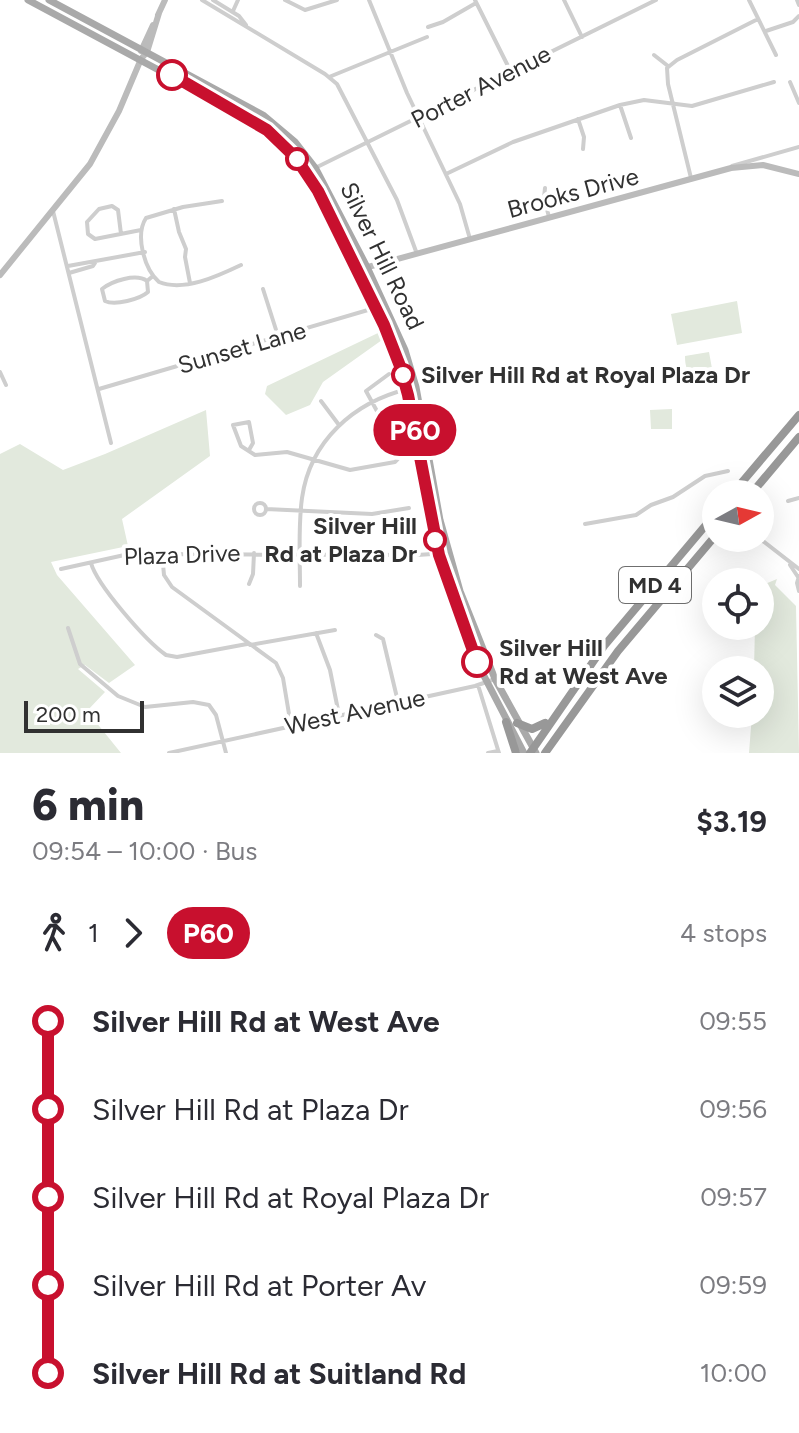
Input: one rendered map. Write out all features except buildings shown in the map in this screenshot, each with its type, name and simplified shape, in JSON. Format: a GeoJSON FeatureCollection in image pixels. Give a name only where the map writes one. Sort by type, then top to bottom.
{"type":"FeatureCollection","features":[{"type":"Feature","properties":{"kind":"highway"},"geometry":{"type":"LineString","coordinates":[[744,480],[799,415]]}},
{"type":"Feature","properties":{"kind":"highway"},"geometry":{"type":"LineString","coordinates":[[763,480],[799,437]]}},
{"type":"Feature","properties":{"kind":"highway","name":"MD 4"},"geometry":{"type":"LineString","coordinates":[[531,752],[557,711],[622,624],[702,530]]}},
{"type":"Feature","properties":{"kind":"highway","name":"MD 4"},"geometry":{"type":"LineString","coordinates":[[545,753],[636,629],[702,551]]}},
{"type":"Feature","properties":{"kind":"highway"},"geometry":{"type":"LineString","coordinates":[[517,723],[529,729],[537,728],[557,711]]}},
{"type":"Feature","properties":{"kind":"highway"},"geometry":{"type":"LineString","coordinates":[[553,753],[572,715]]}},
{"type":"Feature","properties":{"kind":"highway"},"geometry":{"type":"LineString","coordinates":[[506,722],[516,753]]}},
{"type":"Feature","properties":{"kind":"main road","name":"Silver Hill Road"},"geometry":{"type":"LineString","coordinates":[[28,0],[143,53],[259,125],[289,151],[306,172],[357,270],[412,388]]}},
{"type":"Feature","properties":{"kind":"main road","name":"Silver Hill Road"},"geometry":{"type":"LineString","coordinates":[[48,0],[263,115],[295,142],[316,169],[367,267],[405,350],[456,609],[482,684],[506,722],[531,752]]}},
{"type":"Feature","properties":{"kind":"main road"},"geometry":{"type":"LineString","coordinates":[[43,8],[48,0]]}},
{"type":"Feature","properties":{"kind":"main road","name":"Silver Hill Road"},"geometry":{"type":"LineString","coordinates":[[444,554],[495,679],[531,752]]}},
{"type":"Feature","properties":{"kind":"street"},"geometry":{"type":"LineString","coordinates":[[0,273],[90,164],[102,144],[165,0]]}},
{"type":"Feature","properties":{"kind":"street"},"geometry":{"type":"LineString","coordinates":[[202,0],[231,14]]}},
{"type":"Feature","properties":{"kind":"street"},"geometry":{"type":"LineString","coordinates":[[213,0],[247,27],[329,77],[341,91],[406,220],[417,254]]}},
{"type":"Feature","properties":{"kind":"street"},"geometry":{"type":"LineString","coordinates":[[231,14],[238,0]]}},
{"type":"Feature","properties":{"kind":"street"},"geometry":{"type":"LineString","coordinates":[[285,0],[305,10],[337,0]]}},
{"type":"Feature","properties":{"kind":"street"},"geometry":{"type":"LineString","coordinates":[[369,0],[419,118],[462,208],[470,239]]}},
{"type":"Feature","properties":{"kind":"street"},"geometry":{"type":"LineString","coordinates":[[564,0],[582,37]]}},
{"type":"Feature","properties":{"kind":"street","name":"Porter Avenue"},"geometry":{"type":"LineString","coordinates":[[306,172],[656,0]]}},
{"type":"Feature","properties":{"kind":"street"},"geometry":{"type":"LineString","coordinates":[[749,0],[776,55]]}},
{"type":"Feature","properties":{"kind":"street"},"geometry":{"type":"LineString","coordinates":[[428,27],[443,22],[476,1],[511,72]]}},
{"type":"Feature","properties":{"kind":"street"},"geometry":{"type":"LineString","coordinates":[[765,32],[793,22],[799,16]]}},
{"type":"Feature","properties":{"kind":"street"},"geometry":{"type":"LineString","coordinates":[[691,179],[666,73],[668,66],[758,19]]}},
{"type":"Feature","properties":{"kind":"street"},"geometry":{"type":"LineString","coordinates":[[329,77],[427,37]]}},
{"type":"Feature","properties":{"kind":"street"},"geometry":{"type":"LineString","coordinates":[[654,55],[668,66]]}},
{"type":"Feature","properties":{"kind":"street"},"geometry":{"type":"LineString","coordinates":[[446,174],[513,142],[620,105],[644,100],[697,105],[774,82]]}},
{"type":"Feature","properties":{"kind":"street"},"geometry":{"type":"LineString","coordinates":[[790,82],[799,103]]}},
{"type":"Feature","properties":{"kind":"street"},"geometry":{"type":"LineString","coordinates":[[620,105],[631,138]]}},
{"type":"Feature","properties":{"kind":"street"},"geometry":{"type":"LineString","coordinates":[[578,119],[584,137],[583,149]]}},
{"type":"Feature","properties":{"kind":"street"},"geometry":{"type":"LineString","coordinates":[[723,170],[799,147]]}},
{"type":"Feature","properties":{"kind":"street"},"geometry":{"type":"LineString","coordinates":[[771,155],[772,167]]}},
{"type":"Feature","properties":{"kind":"street","name":"Brooks Drive"},"geometry":{"type":"LineString","coordinates":[[357,270],[723,170],[751,165],[799,174]]}},
{"type":"Feature","properties":{"kind":"street"},"geometry":{"type":"LineString","coordinates":[[545,188],[549,217]]}},
{"type":"Feature","properties":{"kind":"street"},"geometry":{"type":"LineString","coordinates":[[222,201],[174,209],[146,218],[141,230],[145,252],[153,276],[169,285],[218,276],[241,265]]}},
{"type":"Feature","properties":{"kind":"street"},"geometry":{"type":"LineString","coordinates":[[121,234],[118,210],[112,206],[105,205],[99,209],[86,225],[91,238],[121,234],[141,230]]}},
{"type":"Feature","properties":{"kind":"street"},"geometry":{"type":"LineString","coordinates":[[174,209],[186,249],[190,283]]}},
{"type":"Feature","properties":{"kind":"street"},"geometry":{"type":"LineString","coordinates":[[53,211],[111,443]]}},
{"type":"Feature","properties":{"kind":"street"},"geometry":{"type":"LineString","coordinates":[[68,270],[91,261],[95,263],[145,252]]}},
{"type":"Feature","properties":{"kind":"street"},"geometry":{"type":"LineString","coordinates":[[147,281],[153,276]]}},
{"type":"Feature","properties":{"kind":"street"},"geometry":{"type":"LineString","coordinates":[[137,277],[147,281],[148,292],[144,296],[112,304],[105,301],[102,289],[107,284],[137,277]]}},
{"type":"Feature","properties":{"kind":"street"},"geometry":{"type":"LineString","coordinates":[[263,289],[278,337]]}},
{"type":"Feature","properties":{"kind":"street","name":"Sunset Lane"},"geometry":{"type":"LineString","coordinates":[[99,389],[385,305]]}},
{"type":"Feature","properties":{"kind":"street"},"geometry":{"type":"LineString","coordinates":[[0,372],[6,385]]}},
{"type":"Feature","properties":{"kind":"street"},"geometry":{"type":"LineString","coordinates":[[249,450],[253,443],[249,422],[233,425],[239,443],[255,455],[284,452],[350,470],[391,464],[400,459],[405,447],[400,425],[394,419],[380,415],[366,391],[389,374]]}},
{"type":"Feature","properties":{"kind":"street"},"geometry":{"type":"LineString","coordinates":[[300,586],[301,511],[305,483],[314,458],[339,425],[372,401],[412,388]]}},
{"type":"Feature","properties":{"kind":"street"},"geometry":{"type":"LineString","coordinates":[[321,401],[339,425]]}},
{"type":"Feature","properties":{"kind":"street"},"geometry":{"type":"LineString","coordinates":[[585,524],[636,515],[651,505],[673,497],[705,476],[728,471]]}},
{"type":"Feature","properties":{"kind":"street"},"geometry":{"type":"LineString","coordinates":[[788,501],[799,498]]}},
{"type":"Feature","properties":{"kind":"street"},"geometry":{"type":"LineString","coordinates":[[266,509],[372,514],[409,508]]}},
{"type":"Feature","properties":{"kind":"street"},"geometry":{"type":"LineString","coordinates":[[774,551],[799,576],[799,591]]}},
{"type":"Feature","properties":{"kind":"street"},"geometry":{"type":"LineString","coordinates":[[162,553],[164,575],[170,585],[278,665],[291,726]]}},
{"type":"Feature","properties":{"kind":"street"},"geometry":{"type":"LineString","coordinates":[[249,584],[254,553]]}},
{"type":"Feature","properties":{"kind":"street","name":"Plaza Drive"},"geometry":{"type":"LineString","coordinates":[[61,569],[129,554],[444,554]]}},
{"type":"Feature","properties":{"kind":"street"},"geometry":{"type":"LineString","coordinates":[[91,563],[105,591],[166,655],[177,657],[335,630]]}},
{"type":"Feature","properties":{"kind":"street"},"geometry":{"type":"LineString","coordinates":[[788,563],[799,569]]}},
{"type":"Feature","properties":{"kind":"street"},"geometry":{"type":"LineString","coordinates":[[68,628],[80,664],[126,700],[145,707],[193,702],[209,705],[216,715],[226,753]]}},
{"type":"Feature","properties":{"kind":"street"},"geometry":{"type":"LineString","coordinates":[[316,633],[330,670],[340,715]]}},
{"type":"Feature","properties":{"kind":"street"},"geometry":{"type":"LineString","coordinates":[[376,635],[383,639],[398,702]]}},
{"type":"Feature","properties":{"kind":"street","name":"West Avenue"},"geometry":{"type":"LineString","coordinates":[[169,753],[495,679]]}},
{"type":"Feature","properties":{"kind":"street"},"geometry":{"type":"LineString","coordinates":[[482,684],[499,752],[488,753]]}},
{"type":"Feature","properties":{"kind":"shaded area"},"geometry":{"type":"Polygon","coordinates":[[[737,301],[742,333],[677,345],[671,314],[737,301]]]}},
{"type":"Feature","properties":{"kind":"shaded area"},"geometry":{"type":"Polygon","coordinates":[[[378,333],[382,340],[323,382],[310,405],[286,415],[265,394],[267,386],[378,333]]]}},
{"type":"Feature","properties":{"kind":"shaded area"},"geometry":{"type":"Polygon","coordinates":[[[709,352],[713,374],[702,378],[690,374],[685,356],[709,352]]]}},
{"type":"Feature","properties":{"kind":"shaded area"},"geometry":{"type":"Polygon","coordinates":[[[672,409],[672,429],[651,429],[650,410],[672,409]]]}},
{"type":"Feature","properties":{"kind":"shaded area"},"geometry":{"type":"Polygon","coordinates":[[[206,410],[210,456],[122,519],[128,546],[51,562],[57,575],[135,665],[109,683],[85,665],[78,669],[105,692],[87,711],[121,753],[0,753],[0,454],[20,444],[63,470],[206,410]]]}},
{"type":"Feature","properties":{"kind":"shaded area"},"geometry":{"type":"Polygon","coordinates":[[[777,579],[775,585],[796,606],[799,753],[749,753],[751,728],[774,728],[774,656],[754,656],[755,640],[774,640],[774,580],[777,579]]]}},
{"type":"Feature","properties":{"kind":"bus line","name":"P60"},"geometry":{"type":"LineString","coordinates":[[172,75],[267,130],[296,158],[318,191],[384,325],[400,366],[439,555],[477,662]]}},
{"type":"Feature","properties":{"kind":"place","name":"Silver Hill Rd at Royal Plaza Dr"},"geometry":{"type":"Point","coordinates":[403,375]}},
{"type":"Feature","properties":{"kind":"place","name":"Silver Hill Rd at Plaza Dr"},"geometry":{"type":"Point","coordinates":[435,540]}},
{"type":"Feature","properties":{"kind":"place","name":"Silver Hill Rd at West Ave"},"geometry":{"type":"Point","coordinates":[477,662]}}]}
